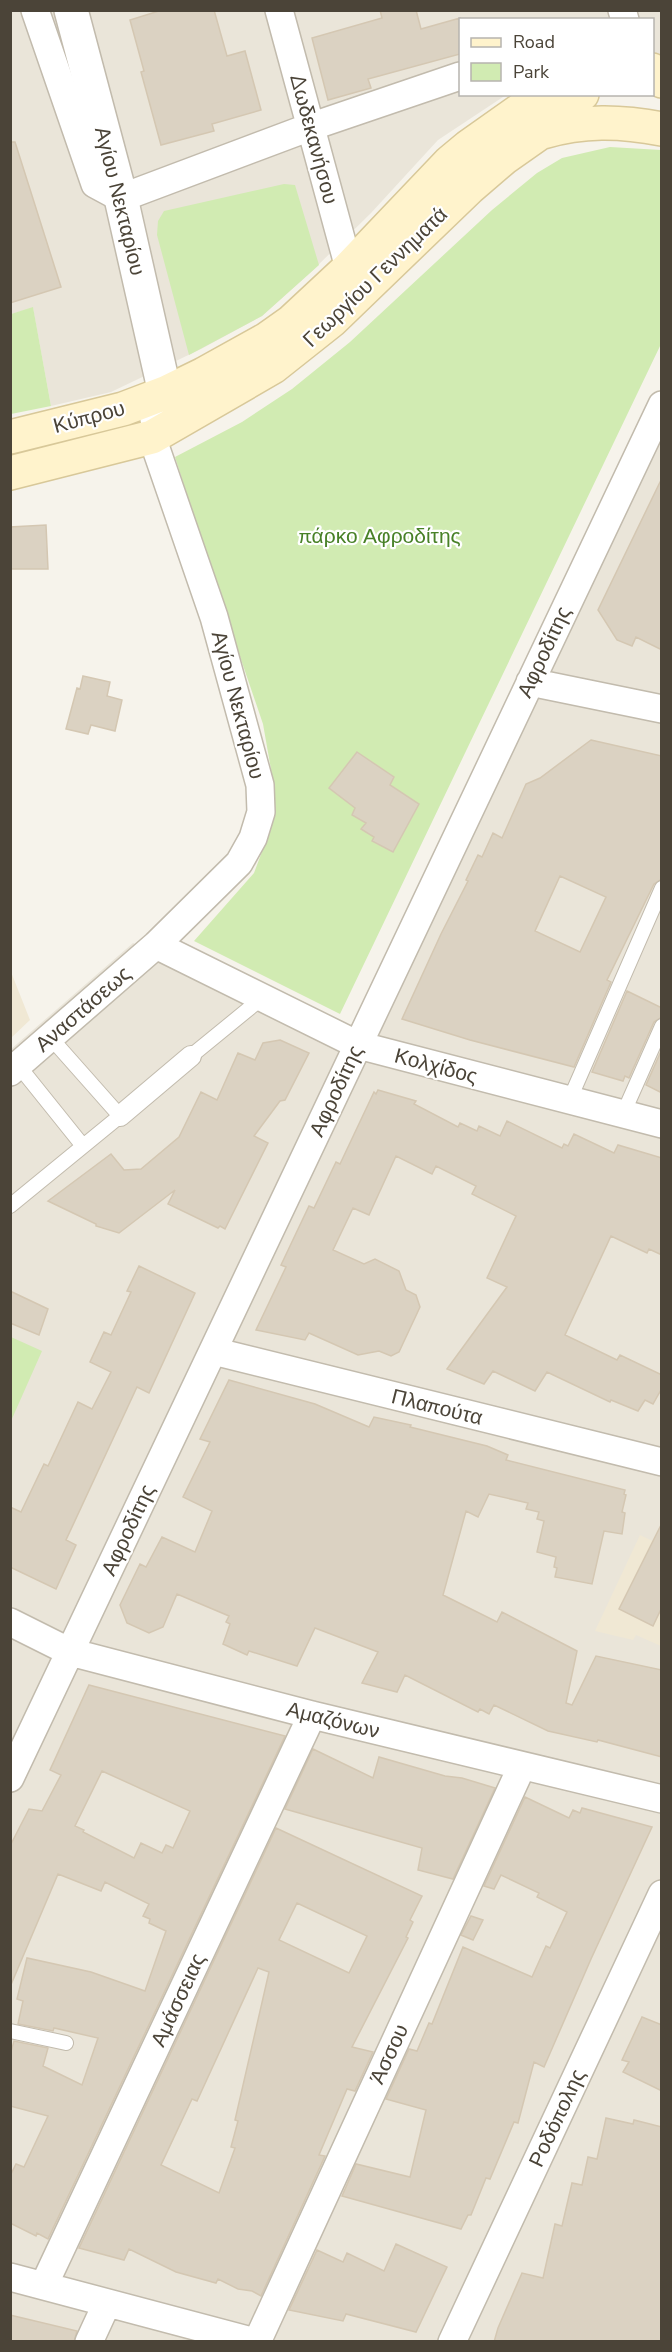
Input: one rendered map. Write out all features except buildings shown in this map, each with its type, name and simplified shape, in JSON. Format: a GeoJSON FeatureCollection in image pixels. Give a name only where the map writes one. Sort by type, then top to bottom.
{"type":"FeatureCollection","features":[{"type":"Feature","properties":{"kind":"main road","name":"Γεωργίου Γεννηματά"},"geometry":{"type":"LineString","coordinates":[[165,393],[267,339],[291,322],[349,268],[450,162],[540,96]]}},
{"type":"Feature","properties":{"kind":"main road","name":"Γεωργίου Γεννηματά"},"geometry":{"type":"LineString","coordinates":[[152,437],[255,379],[300,348],[360,295],[469,188],[504,158],[541,132],[580,96]]}},
{"type":"Feature","properties":{"kind":"main road"},"geometry":{"type":"LineString","coordinates":[[541,132],[566,125],[605,122],[662,129]]}},
{"type":"Feature","properties":{"kind":"main road","name":"Κύπρου"},"geometry":{"type":"LineString","coordinates":[[10,437],[123,409],[165,393]]}},
{"type":"Feature","properties":{"kind":"main road","name":"Κύπρου"},"geometry":{"type":"LineString","coordinates":[[10,473],[152,437]]}},
{"type":"Feature","properties":{"kind":"street"},"geometry":{"type":"LineString","coordinates":[[35,10],[95,184],[121,198],[310,127],[459,75]]}},
{"type":"Feature","properties":{"kind":"street","name":"Αγίου Νεκταρίου"},"geometry":{"type":"LineString","coordinates":[[71,10],[121,198],[165,393]]}},
{"type":"Feature","properties":{"kind":"street","name":"Δωδεκανήσου"},"geometry":{"type":"LineString","coordinates":[[279,10],[349,268]]}},
{"type":"Feature","properties":{"kind":"street"},"geometry":{"type":"LineString","coordinates":[[152,437],[165,393]]}},
{"type":"Feature","properties":{"kind":"street","name":"Αφροδίτης"},"geometry":{"type":"LineString","coordinates":[[10,1778],[662,405]]}},
{"type":"Feature","properties":{"kind":"street","name":"Αγίου Νεκταρίου"},"geometry":{"type":"LineString","coordinates":[[152,437],[214,617],[260,785],[261,812],[253,838],[240,863],[156,945]]}},
{"type":"Feature","properties":{"kind":"street"},"geometry":{"type":"LineString","coordinates":[[530,682],[662,709]]}},
{"type":"Feature","properties":{"kind":"street","name":"Κολχίδος"},"geometry":{"type":"LineString","coordinates":[[156,945],[358,1045],[662,1124]]}},
{"type":"Feature","properties":{"kind":"street","name":"Αναστάσεως"},"geometry":{"type":"LineString","coordinates":[[14,1069],[156,945]]}},
{"type":"Feature","properties":{"kind":"street"},"geometry":{"type":"LineString","coordinates":[[120,1116],[192,1056]]}},
{"type":"Feature","properties":{"kind":"street","name":"Πλαπούτα"},"geometry":{"type":"LineString","coordinates":[[213,1351],[662,1462]]}},
{"type":"Feature","properties":{"kind":"street","name":"Αμαζόνων"},"geometry":{"type":"LineString","coordinates":[[10,1622],[70,1652],[312,1715],[662,1799]]}},
{"type":"Feature","properties":{"kind":"street","name":"Αμάσσειας"},"geometry":{"type":"LineString","coordinates":[[44,2285],[312,1715]]}},
{"type":"Feature","properties":{"kind":"street","name":"Άσσου"},"geometry":{"type":"LineString","coordinates":[[256,2342],[522,1766]]}},
{"type":"Feature","properties":{"kind":"street","name":"Ροδόπολης"},"geometry":{"type":"LineString","coordinates":[[452,2342],[662,1894]]}},
{"type":"Feature","properties":{"kind":"street"},"geometry":{"type":"LineString","coordinates":[[10,2277],[256,2342]]}},
{"type":"Feature","properties":{"kind":"street"},"geometry":{"type":"LineString","coordinates":[[89,2342],[107,2303]]}},
{"type":"Feature","properties":{"kind":"lane"},"geometry":{"type":"LineString","coordinates":[[569,1101],[662,888]]}},
{"type":"Feature","properties":{"kind":"lane"},"geometry":{"type":"LineString","coordinates":[[192,1056],[262,998]]}},
{"type":"Feature","properties":{"kind":"lane"},"geometry":{"type":"LineString","coordinates":[[623,1114],[662,1026]]}},
{"type":"Feature","properties":{"kind":"lane"},"geometry":{"type":"LineString","coordinates":[[10,1206],[120,1116],[50,1037]]}},
{"type":"Feature","properties":{"kind":"lane"},"geometry":{"type":"LineString","coordinates":[[14,1069],[82,1146]]}},
{"type":"Feature","properties":{"kind":"lane"},"geometry":{"type":"LineString","coordinates":[[10,2031],[66,2043]]}},
{"type":"Feature","properties":{"kind":"shaded area"},"geometry":{"type":"Polygon","coordinates":[[[11,11],[661,11],[661,68],[654,63],[654,18],[459,18],[459,96],[504,96],[438,140],[371,213],[262,316],[201,349],[111,392],[51,406],[33,308],[11,314],[11,11]]]}},
{"type":"Feature","properties":{"kind":"shaded area"},"geometry":{"type":"Polygon","coordinates":[[[661,429],[661,2341],[11,2341],[10,1050],[133,943],[356,1057],[661,429]]]}},
{"type":"Feature","properties":{"kind":"shaded area"},"geometry":{"type":"Polygon","coordinates":[[[11,972],[30,1020],[10,1038],[11,972]]]}},
{"type":"Feature","properties":{"kind":"shaded area"},"geometry":{"type":"Polygon","coordinates":[[[640,1535],[661,1545],[661,1646],[636,1635],[633,1640],[595,1631],[640,1535]]]}},
{"type":"Feature","properties":{"kind":"green space","name":"πάρκο Αφροδίτης"},"geometry":{"type":"Polygon","coordinates":[[[610,147],[661,150],[661,344],[340,1014],[194,941],[254,873],[273,822],[272,775],[263,724],[175,457],[242,422],[292,389],[350,342],[492,210],[537,173],[562,158],[610,147]]]}},
{"type":"Feature","properties":{"kind":"green space"},"geometry":{"type":"Polygon","coordinates":[[[284,184],[295,185],[319,265],[262,316],[189,355],[157,235],[158,221],[164,211],[284,184]]]}},
{"type":"Feature","properties":{"kind":"green space"},"geometry":{"type":"Polygon","coordinates":[[[33,307],[51,406],[11,414],[11,314],[33,307]]]}},
{"type":"Feature","properties":{"kind":"green space"},"geometry":{"type":"Polygon","coordinates":[[[11,1337],[42,1351],[11,1421],[11,1337]]]}}]}
